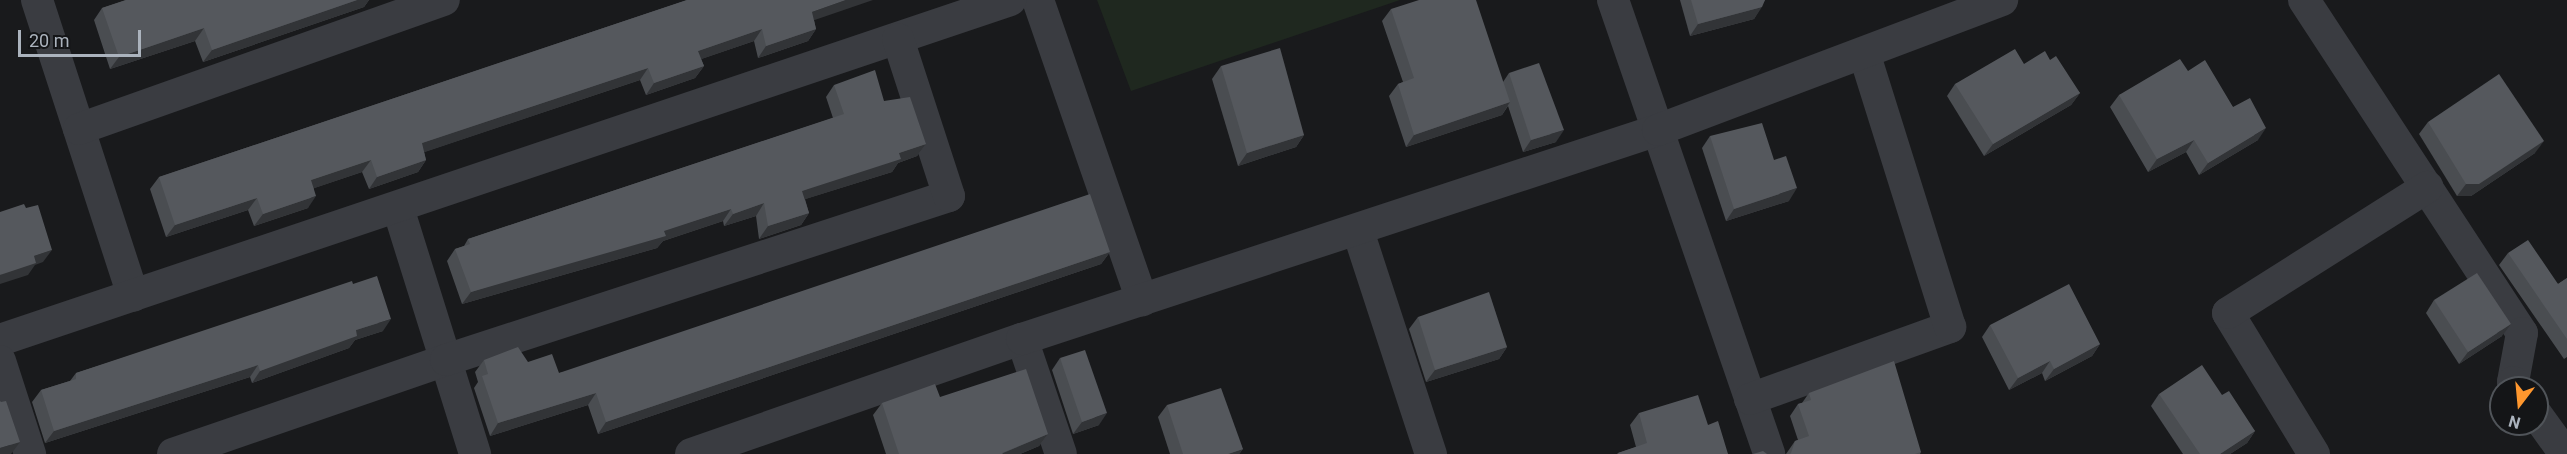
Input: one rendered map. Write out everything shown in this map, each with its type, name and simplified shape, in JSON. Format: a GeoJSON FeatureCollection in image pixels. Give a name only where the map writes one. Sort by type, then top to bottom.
{"type":"FeatureCollection","features":[{"type":"Feature","properties":{"kind":"street"},"geometry":{"type":"LineString","coordinates":[[37,0],[133,296]]}},
{"type":"Feature","properties":{"kind":"street"},"geometry":{"type":"LineString","coordinates":[[79,129],[444,0]]}},
{"type":"Feature","properties":{"kind":"street"},"geometry":{"type":"LineString","coordinates":[[0,340],[398,208],[1010,0]]}},
{"type":"Feature","properties":{"kind":"street"},"geometry":{"type":"LineString","coordinates":[[1038,0],[1142,301]]}},
{"type":"Feature","properties":{"kind":"street"},"geometry":{"type":"LineString","coordinates":[[1613,0],[1769,454]]}},
{"type":"Feature","properties":{"kind":"street"},"geometry":{"type":"LineString","coordinates":[[691,454],[1022,339],[1358,231],[1658,130],[2002,0]]}},
{"type":"Feature","properties":{"kind":"street"},"geometry":{"type":"LineString","coordinates":[[2304,0],[2522,333],[2514,376]]}},
{"type":"Feature","properties":{"kind":"street"},"geometry":{"type":"LineString","coordinates":[[173,454],[446,360],[949,196],[898,39]]}},
{"type":"Feature","properties":{"kind":"street"},"geometry":{"type":"LineString","coordinates":[[1750,399],[1950,327],[1864,53]]}},
{"type":"Feature","properties":{"kind":"street"},"geometry":{"type":"LineString","coordinates":[[2314,454],[2228,313],[2427,187]]}},
{"type":"Feature","properties":{"kind":"street"},"geometry":{"type":"LineString","coordinates":[[398,208],[476,454]]}},
{"type":"Feature","properties":{"kind":"street"},"geometry":{"type":"LineString","coordinates":[[1358,231],[1431,454]]}},
{"type":"Feature","properties":{"kind":"street"},"geometry":{"type":"LineString","coordinates":[[1022,339],[1061,454]]}},
{"type":"Feature","properties":{"kind":"street"},"geometry":{"type":"LineString","coordinates":[[0,361],[30,454]]}},
{"type":"Feature","properties":{"kind":"street"},"geometry":{"type":"LineString","coordinates":[[2549,432],[2565,454]]}},
{"type":"Feature","properties":{"kind":"shaded area"},"geometry":{"type":"Polygon","coordinates":[[[1097,0],[1400,0],[1131,91],[1097,0]]]}},
{"type":"Feature","properties":{"kind":"building"},"geometry":{"type":"Polygon","coordinates":[[[126,0],[357,0],[212,50],[204,28],[119,57],[102,8],[126,0]]]}},
{"type":"Feature","properties":{"kind":"building"},"geometry":{"type":"Polygon","coordinates":[[[687,0],[846,0],[812,12],[816,29],[766,46],[762,29],[698,51],[704,66],[654,83],[648,68],[422,143],[426,160],[377,177],[371,160],[311,180],[316,196],[263,214],[257,198],[175,225],[159,177],[687,0]]]}},
{"type":"Feature","properties":{"kind":"building"},"geometry":{"type":"Polygon","coordinates":[[[1419,0],[1476,0],[1510,102],[1414,135],[1398,84],[1414,78],[1391,9],[1419,0]]]}},
{"type":"Feature","properties":{"kind":"building"},"geometry":{"type":"Polygon","coordinates":[[[1691,0],[1765,0],[1762,7],[1698,24],[1691,0]]]}},
{"type":"Feature","properties":{"kind":"building"},"geometry":{"type":"Polygon","coordinates":[[[1280,48],[1304,135],[1247,153],[1221,66],[1280,48]]]}},
{"type":"Feature","properties":{"kind":"building"},"geometry":{"type":"Polygon","coordinates":[[[2015,49],[2024,64],[2045,51],[2050,60],[2056,56],[2080,93],[1993,144],[1955,84],[2015,49]]]}},
{"type":"Feature","properties":{"kind":"building"},"geometry":{"type":"Polygon","coordinates":[[[2180,59],[2188,71],[2205,60],[2233,107],[2250,98],[2266,128],[2208,163],[2194,140],[2157,159],[2119,95],[2180,59]]]}},
{"type":"Feature","properties":{"kind":"building"},"geometry":{"type":"Polygon","coordinates":[[[1539,63],[1564,130],[1531,140],[1509,73],[1539,63]]]}},
{"type":"Feature","properties":{"kind":"building"},"geometry":{"type":"Polygon","coordinates":[[[875,70],[884,101],[910,97],[926,144],[899,153],[901,159],[802,191],[809,213],[768,226],[764,203],[733,214],[731,209],[664,231],[666,236],[471,292],[455,249],[470,244],[468,239],[844,114],[834,85],[875,70]]]}},
{"type":"Feature","properties":{"kind":"building"},"geometry":{"type":"Polygon","coordinates":[[[2499,74],[2544,141],[2479,184],[2466,184],[2428,122],[2499,74]]]}},
{"type":"Feature","properties":{"kind":"building"},"geometry":{"type":"Polygon","coordinates":[[[1762,123],[1774,160],[1786,156],[1797,188],[1734,209],[1710,136],[1762,123]]]}},
{"type":"Feature","properties":{"kind":"building"},"geometry":{"type":"Polygon","coordinates":[[[1090,194],[1110,252],[606,422],[596,393],[498,423],[482,376],[488,374],[484,360],[518,347],[528,362],[552,354],[559,373],[1090,194]]]}},
{"type":"Feature","properties":{"kind":"building"},"geometry":{"type":"Polygon","coordinates":[[[24,204],[26,208],[38,205],[52,250],[34,256],[36,263],[0,275],[0,212],[24,204]]]}},
{"type":"Feature","properties":{"kind":"building"},"geometry":{"type":"Polygon","coordinates":[[[2528,240],[2558,284],[2567,278],[2567,339],[2508,253],[2528,240]]]}},
{"type":"Feature","properties":{"kind":"building"},"geometry":{"type":"Polygon","coordinates":[[[2477,273],[2511,324],[2468,352],[2434,300],[2477,273]]]}},
{"type":"Feature","properties":{"kind":"building"},"geometry":{"type":"Polygon","coordinates":[[[377,276],[391,319],[356,330],[357,336],[260,371],[258,365],[54,431],[41,390],[76,379],[76,373],[352,281],[353,284],[377,276]]]}},
{"type":"Feature","properties":{"kind":"building"},"geometry":{"type":"Polygon","coordinates":[[[2069,284],[2100,344],[2054,369],[2050,361],[2018,378],[1990,325],[2069,284]]]}},
{"type":"Feature","properties":{"kind":"building"},"geometry":{"type":"Polygon","coordinates":[[[1489,292],[1507,347],[1435,370],[1418,317],[1489,292]]]}},
{"type":"Feature","properties":{"kind":"building"},"geometry":{"type":"Polygon","coordinates":[[[1085,350],[1107,413],[1082,422],[1060,358],[1085,350]]]}},
{"type":"Feature","properties":{"kind":"building"},"geometry":{"type":"Polygon","coordinates":[[[1894,361],[1921,452],[1915,454],[1790,454],[1795,441],[1809,436],[1798,404],[1811,400],[1809,393],[1894,361]]]}},
{"type":"Feature","properties":{"kind":"building"},"geometry":{"type":"Polygon","coordinates":[[[2202,365],[2222,395],[2229,391],[2255,431],[2220,454],[2200,454],[2159,394],[2202,365]]]}},
{"type":"Feature","properties":{"kind":"building"},"geometry":{"type":"Polygon","coordinates":[[[1026,369],[1048,434],[1003,454],[899,454],[882,403],[935,384],[940,397],[1026,369]]]}},
{"type":"Feature","properties":{"kind":"building"},"geometry":{"type":"Polygon","coordinates":[[[1221,388],[1243,449],[1228,454],[1183,454],[1167,405],[1221,388]]]}},
{"type":"Feature","properties":{"kind":"building"},"geometry":{"type":"Polygon","coordinates":[[[1698,395],[1708,425],[1718,421],[1728,454],[1618,453],[1647,443],[1639,413],[1698,395]]]}},
{"type":"Feature","properties":{"kind":"building"},"geometry":{"type":"Polygon","coordinates":[[[0,401],[6,401],[20,442],[0,448],[0,401]]]}}]}
